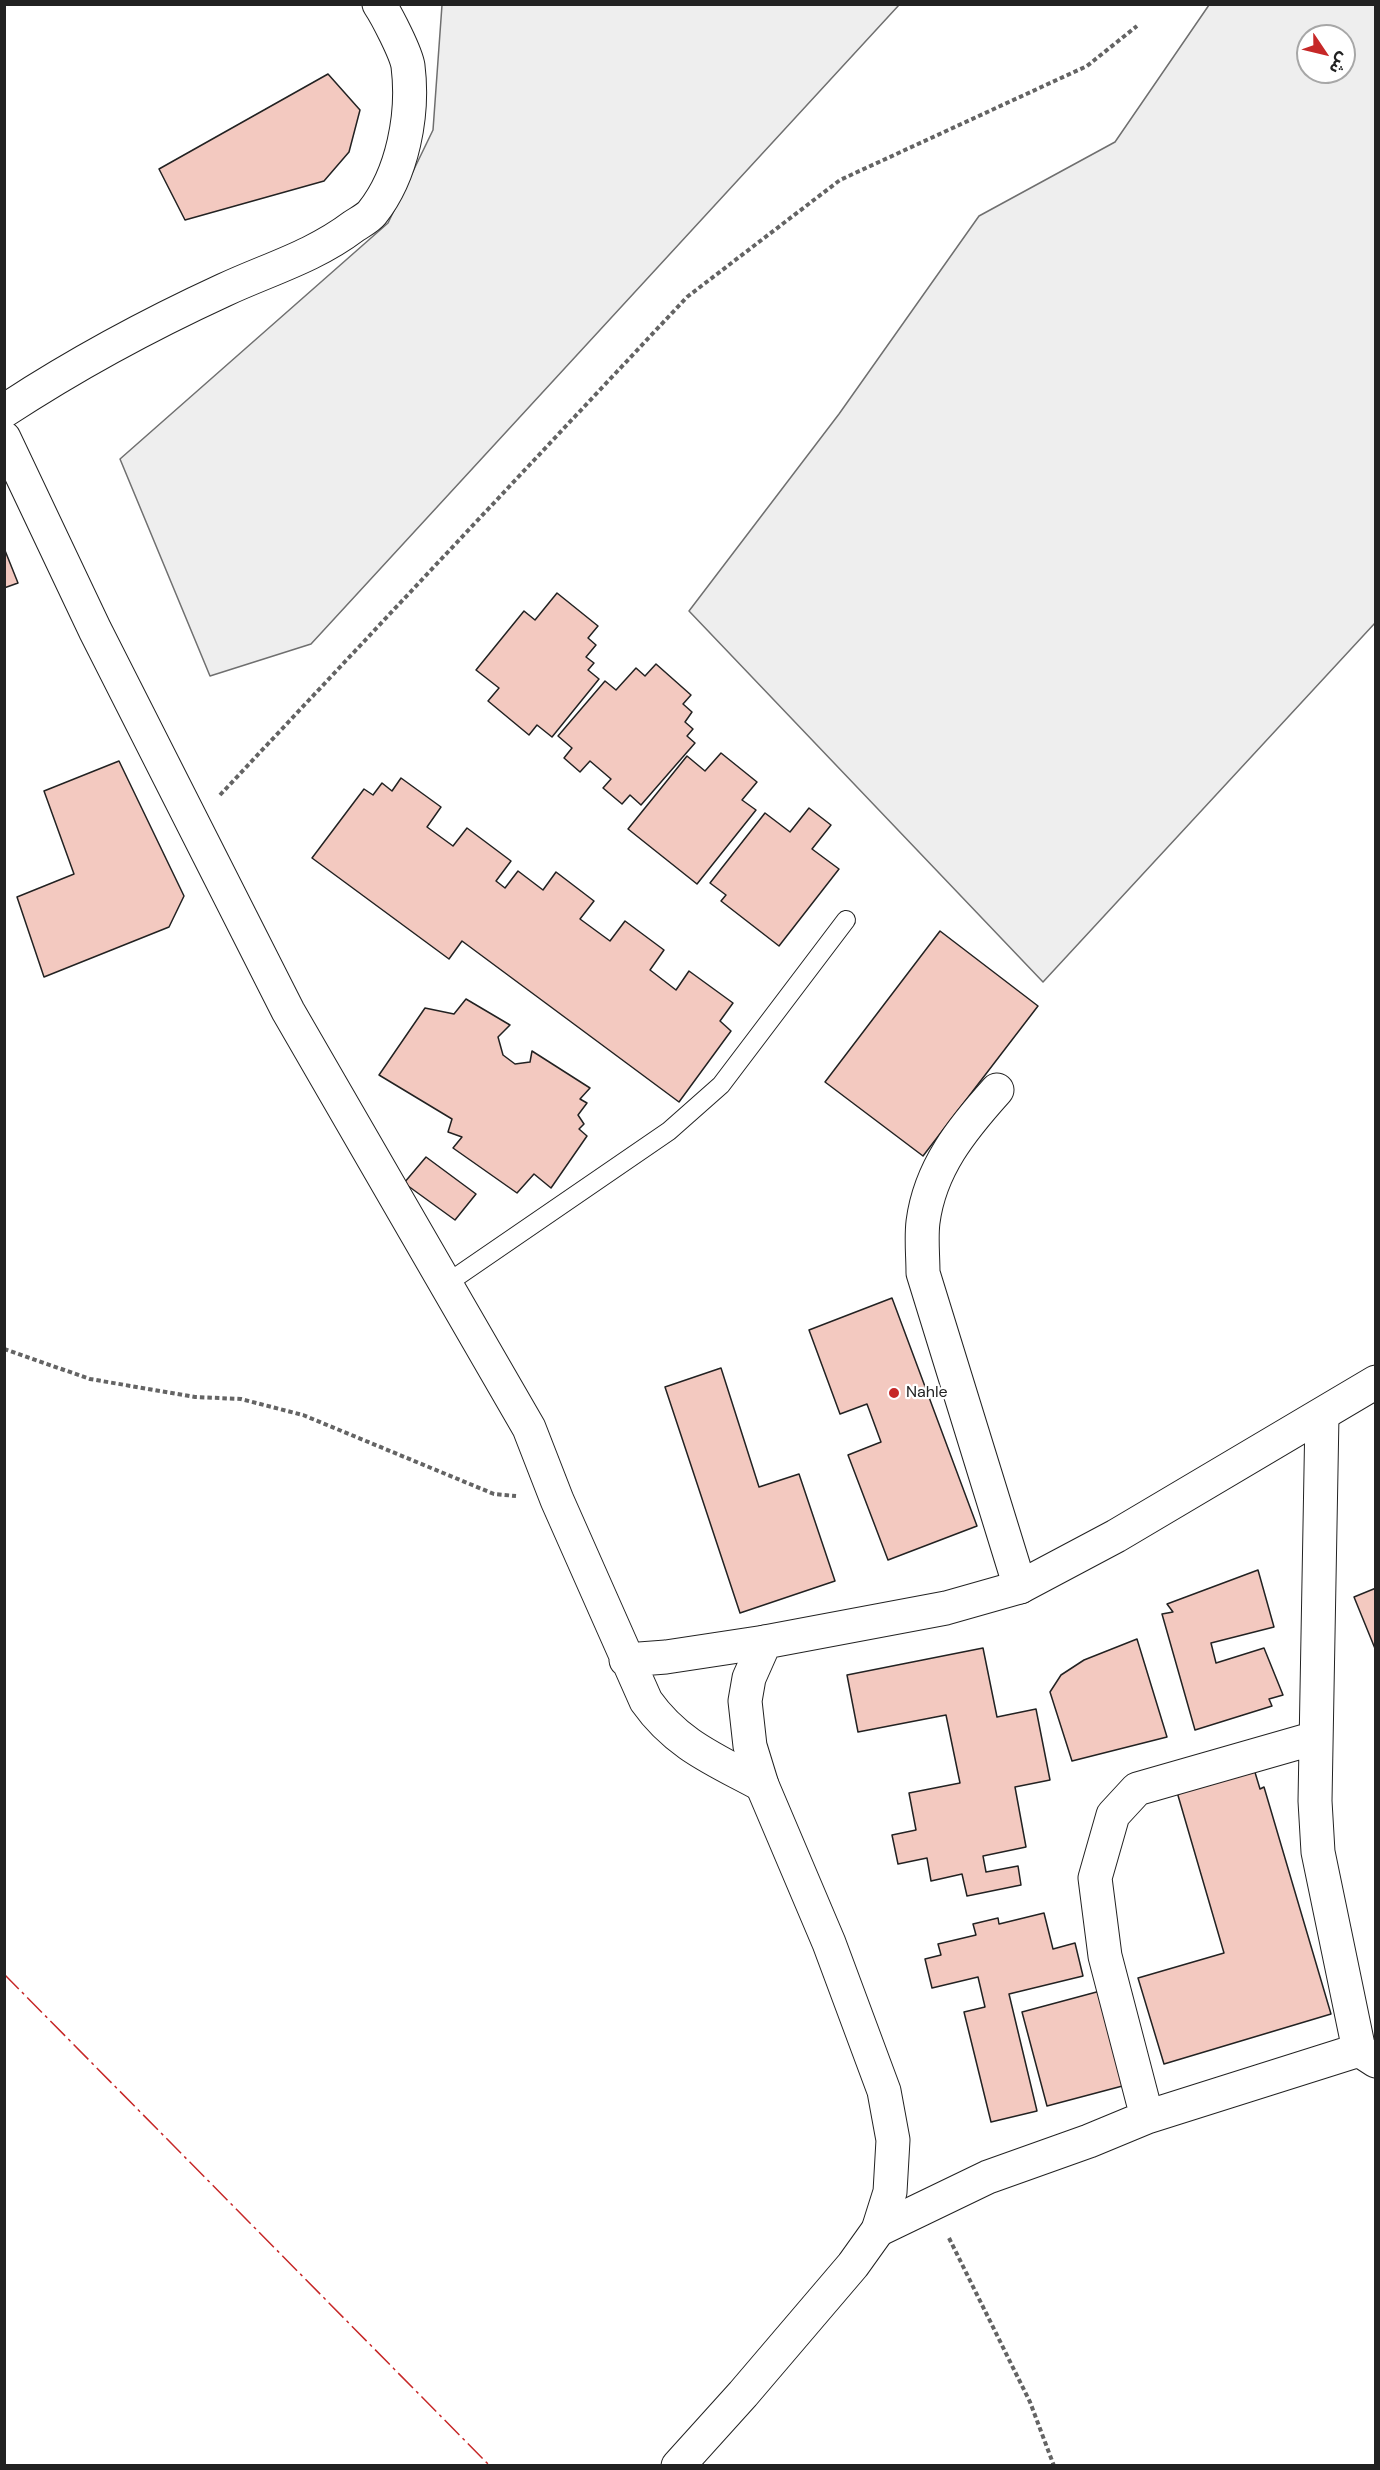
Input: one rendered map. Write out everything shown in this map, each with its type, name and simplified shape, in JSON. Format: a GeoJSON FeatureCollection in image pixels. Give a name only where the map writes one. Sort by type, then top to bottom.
{"type":"FeatureCollection","features":[{"type":"Feature","properties":{"kind":"street"},"geometry":{"type":"LineString","coordinates":[[4,411],[51,380],[144,329],[225,290],[330,245],[371,214],[396,174],[408,126],[408,64],[379,4]]}},
{"type":"Feature","properties":{"kind":"street"},"geometry":{"type":"LineString","coordinates":[[4,438],[95,630],[288,1011],[530,1428],[556,1500],[646,1701],[660,1721],[677,1737],[762,1785]]}},
{"type":"Feature","properties":{"kind":"street"},"geometry":{"type":"LineString","coordinates":[[997,1090],[963,1128],[936,1173],[923,1221],[923,1273],[1020,1587]]}},
{"type":"Feature","properties":{"kind":"street"},"geometry":{"type":"LineString","coordinates":[[626,1660],[666,1657],[765,1642],[946,1608],[1020,1587],[1116,1536],[1376,1382]]}},
{"type":"Feature","properties":{"kind":"street"},"geometry":{"type":"LineString","coordinates":[[878,2230],[988,2177],[1089,2141],[1147,2117],[1367,2056],[1317,1852],[1315,1738],[1322,1415]]}},
{"type":"Feature","properties":{"kind":"street"},"geometry":{"type":"LineString","coordinates":[[678,2466],[846,2274],[878,2230],[890,2192],[893,2140],[884,2091],[829,1943],[762,1785],[750,1746],[745,1701],[749,1678],[765,1642]]}},
{"type":"Feature","properties":{"kind":"street"},"geometry":{"type":"LineString","coordinates":[[1147,2117],[1105,1956],[1095,1878],[1113,1815],[1137,1789],[1315,1738]]}},
{"type":"Feature","properties":{"kind":"lane"},"geometry":{"type":"LineString","coordinates":[[446,1284],[669,1131],[720,1085],[846,920]]}},
{"type":"Feature","properties":{"kind":"path"},"geometry":{"type":"LineString","coordinates":[[193,824],[687,297],[840,180],[1087,66],[1137,26]]}},
{"type":"Feature","properties":{"kind":"path"},"geometry":{"type":"LineString","coordinates":[[4,1350],[90,1379],[195,1397],[241,1399],[303,1415],[494,1494],[556,1500]]}},
{"type":"Feature","properties":{"kind":"path"},"geometry":{"type":"LineString","coordinates":[[932,2204],[1030,2402],[1054,2466]]}},
{"type":"Feature","properties":{"kind":"shaded area"},"geometry":{"type":"Polygon","coordinates":[[[442,5],[899,5],[311,644],[210,676],[120,459],[388,223],[433,130],[442,5]]]}},
{"type":"Feature","properties":{"kind":"shaded area"},"geometry":{"type":"Polygon","coordinates":[[[1209,5],[1375,5],[1375,623],[1043,982],[689,611],[839,414],[979,216],[1115,142],[1209,5]]]}},
{"type":"Feature","properties":{"kind":"building"},"geometry":{"type":"Polygon","coordinates":[[[328,74],[360,110],[349,152],[324,181],[185,220],[159,169],[328,74]]]}},
{"type":"Feature","properties":{"kind":"building"},"geometry":{"type":"Polygon","coordinates":[[[4,548],[18,583],[4,588],[4,548]]]}},
{"type":"Feature","properties":{"kind":"building"},"geometry":{"type":"Polygon","coordinates":[[[557,593],[598,626],[588,638],[596,645],[586,657],[594,663],[588,670],[599,679],[552,737],[537,725],[529,735],[488,701],[499,688],[476,670],[524,611],[535,620],[557,593]]]}},
{"type":"Feature","properties":{"kind":"building"},"geometry":{"type":"Polygon","coordinates":[[[656,664],[691,695],[683,704],[692,712],[685,722],[693,729],[687,736],[695,743],[641,805],[630,795],[622,804],[603,788],[611,779],[590,761],[580,772],[564,758],[572,748],[558,736],[605,681],[616,690],[636,668],[645,676],[656,664]]]}},
{"type":"Feature","properties":{"kind":"building"},"geometry":{"type":"Polygon","coordinates":[[[721,753],[757,782],[742,800],[756,810],[697,884],[628,829],[687,756],[705,771],[721,753]]]}},
{"type":"Feature","properties":{"kind":"building"},"geometry":{"type":"Polygon","coordinates":[[[119,761],[184,896],[169,927],[44,977],[17,897],[74,874],[44,791],[119,761]]]}},
{"type":"Feature","properties":{"kind":"building"},"geometry":{"type":"Polygon","coordinates":[[[401,778],[441,807],[427,827],[453,846],[467,828],[511,861],[496,881],[505,888],[518,871],[543,890],[556,872],[594,901],[580,919],[610,941],[625,921],[664,950],[650,970],[676,990],[689,971],[733,1003],[720,1021],[731,1031],[679,1102],[462,941],[449,959],[312,858],[364,789],[373,795],[382,783],[392,791],[401,778]]]}},
{"type":"Feature","properties":{"kind":"building"},"geometry":{"type":"Polygon","coordinates":[[[809,808],[831,825],[812,849],[839,869],[779,946],[721,901],[726,895],[710,883],[765,813],[790,832],[809,808]]]}},
{"type":"Feature","properties":{"kind":"building"},"geometry":{"type":"Polygon","coordinates":[[[940,931],[1038,1006],[923,1156],[825,1082],[940,931]]]}},
{"type":"Feature","properties":{"kind":"building"},"geometry":{"type":"Polygon","coordinates":[[[466,999],[510,1025],[498,1037],[503,1055],[515,1064],[530,1062],[532,1051],[590,1088],[580,1099],[587,1103],[578,1115],[584,1124],[579,1129],[587,1136],[551,1188],[534,1174],[517,1193],[453,1148],[462,1137],[448,1132],[452,1119],[379,1075],[425,1008],[454,1014],[466,999]]]}},
{"type":"Feature","properties":{"kind":"building"},"geometry":{"type":"Polygon","coordinates":[[[426,1157],[476,1194],[455,1220],[404,1183],[426,1157]]]}},
{"type":"Feature","properties":{"kind":"building"},"geometry":{"type":"Polygon","coordinates":[[[892,1298],[977,1526],[888,1560],[848,1455],[881,1442],[867,1404],[840,1414],[809,1330],[892,1298]]]}},
{"type":"Feature","properties":{"kind":"building"},"geometry":{"type":"Polygon","coordinates":[[[721,1368],[759,1487],[799,1474],[835,1581],[740,1613],[665,1387],[721,1368]]]}},
{"type":"Feature","properties":{"kind":"building"},"geometry":{"type":"Polygon","coordinates":[[[1258,1570],[1274,1627],[1211,1643],[1216,1663],[1264,1648],[1283,1695],[1269,1699],[1272,1706],[1195,1730],[1162,1614],[1173,1612],[1167,1604],[1258,1570]]]}},
{"type":"Feature","properties":{"kind":"building"},"geometry":{"type":"Polygon","coordinates":[[[1376,1588],[1376,1651],[1354,1597],[1376,1588]]]}},
{"type":"Feature","properties":{"kind":"building"},"geometry":{"type":"Polygon","coordinates":[[[1137,1639],[1167,1737],[1072,1761],[1050,1692],[1061,1675],[1084,1660],[1137,1639]]]}},
{"type":"Feature","properties":{"kind":"building"},"geometry":{"type":"Polygon","coordinates":[[[983,1648],[997,1717],[1036,1709],[1050,1780],[1015,1787],[1026,1847],[983,1856],[986,1872],[1018,1866],[1021,1885],[967,1896],[962,1874],[931,1881],[927,1858],[898,1864],[892,1835],[916,1830],[909,1793],[960,1783],[946,1715],[858,1732],[847,1675],[983,1648]]]}},
{"type":"Feature","properties":{"kind":"building"},"geometry":{"type":"Polygon","coordinates":[[[1254,1769],[1260,1789],[1264,1787],[1331,2014],[1164,2064],[1138,1978],[1224,1953],[1177,1792],[1254,1769]]]}},
{"type":"Feature","properties":{"kind":"building"},"geometry":{"type":"Polygon","coordinates":[[[1044,1913],[1053,1949],[1075,1943],[1083,1976],[1009,1994],[1037,2111],[991,2122],[964,2012],[985,2007],[978,1977],[932,1988],[925,1959],[941,1955],[938,1944],[976,1935],[973,1924],[998,1918],[999,1924],[1044,1913]]]}},
{"type":"Feature","properties":{"kind":"building"},"geometry":{"type":"Polygon","coordinates":[[[1104,1990],[1130,2084],[1047,2106],[1022,2012],[1104,1990]]]}},
{"type":"Feature","properties":{"kind":"power"},"geometry":{"type":"LineString","coordinates":[[4,1974],[490,2466]]}},
{"type":"Feature","properties":{"kind":"place","name":"Nahle"},"geometry":{"type":"Point","coordinates":[894,1393]}}]}
